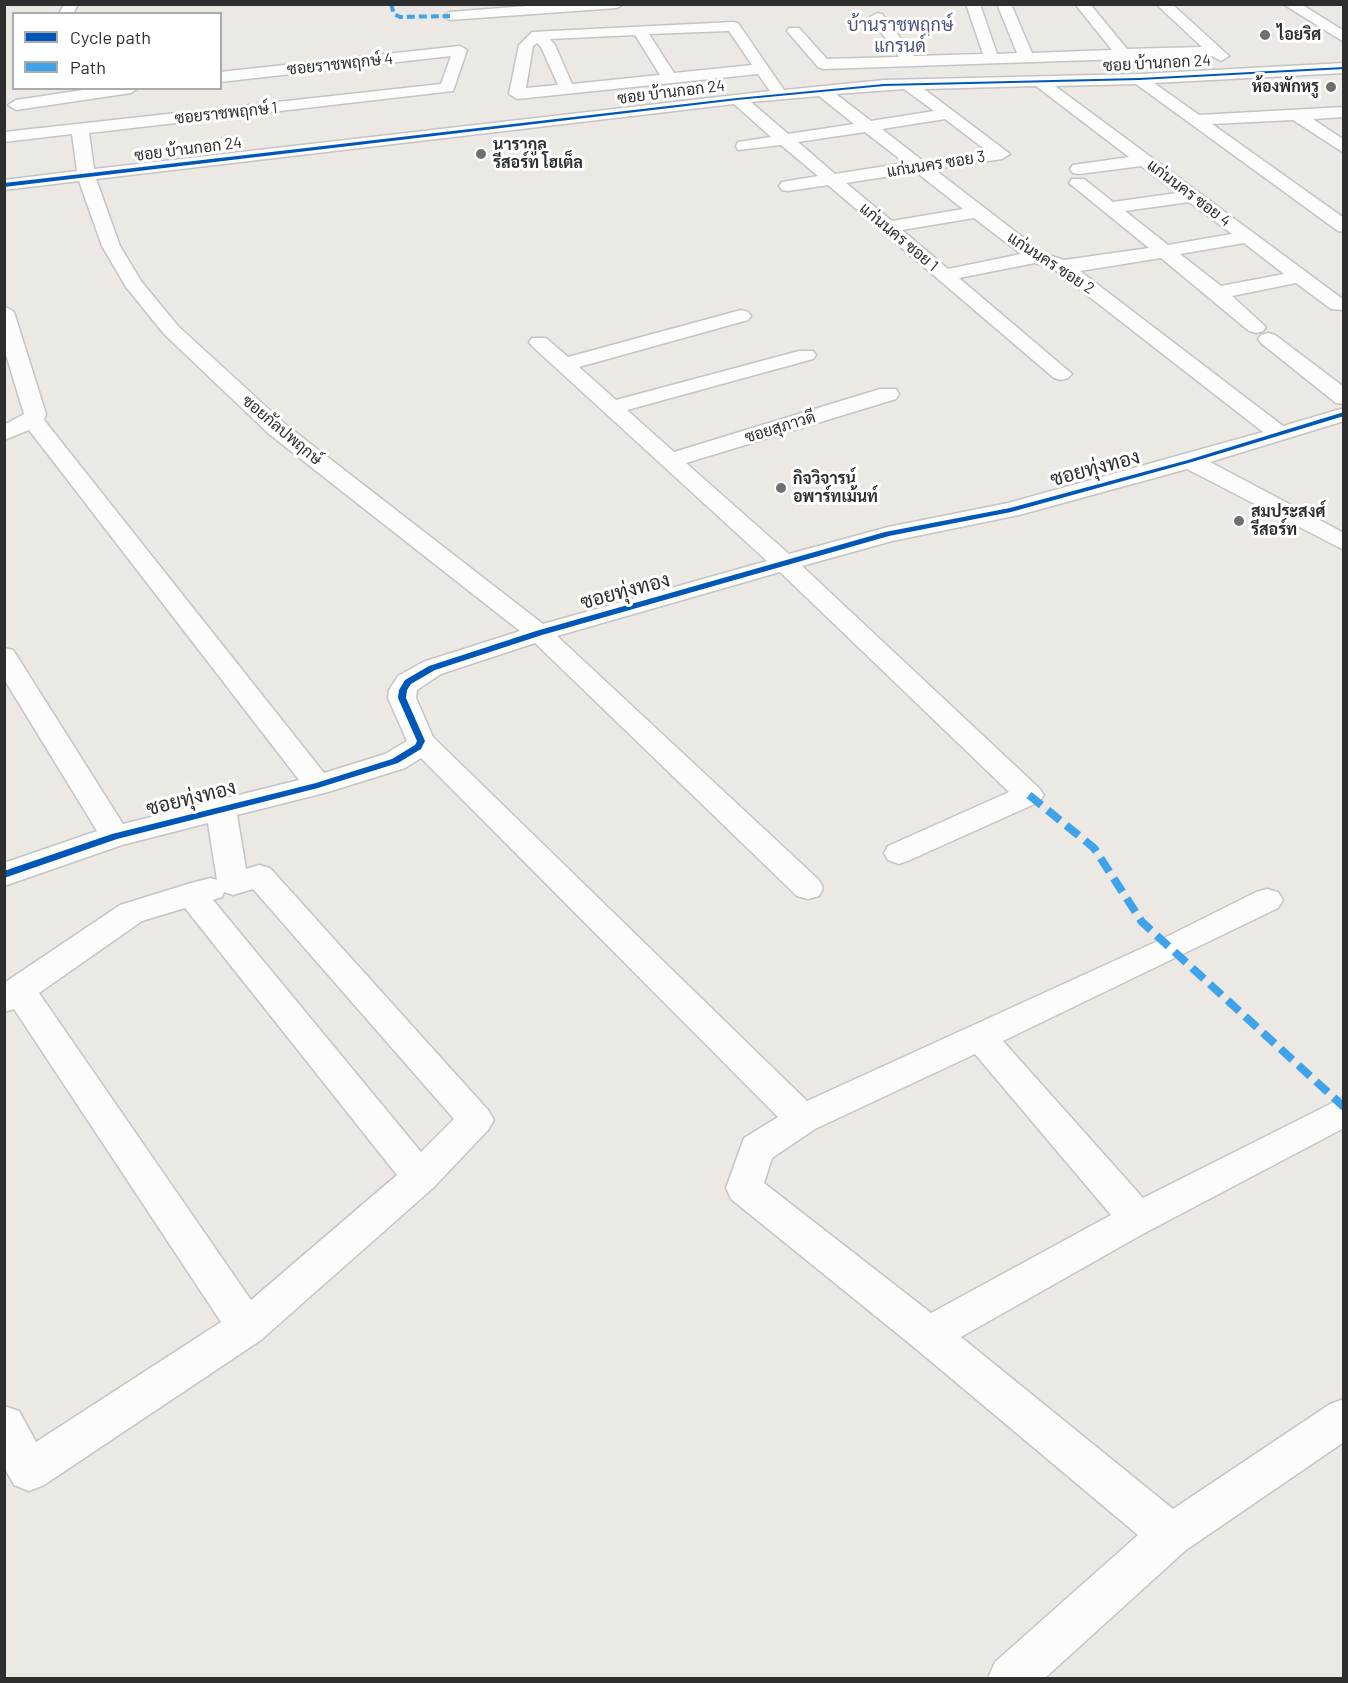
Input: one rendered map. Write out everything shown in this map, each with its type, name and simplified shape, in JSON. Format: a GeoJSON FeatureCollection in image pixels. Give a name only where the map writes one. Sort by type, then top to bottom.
{"type":"FeatureCollection","features":[{"type":"Feature","properties":{"kind":"street"},"geometry":{"type":"LineString","coordinates":[[450,16],[506,9],[618,4]]}},
{"type":"Feature","properties":{"kind":"street"},"geometry":{"type":"LineString","coordinates":[[973,4],[991,57]]}},
{"type":"Feature","properties":{"kind":"street"},"geometry":{"type":"LineString","coordinates":[[1004,4],[1026,56]]}},
{"type":"Feature","properties":{"kind":"street"},"geometry":{"type":"LineString","coordinates":[[1082,4],[1122,53]]}},
{"type":"Feature","properties":{"kind":"street"},"geometry":{"type":"LineString","coordinates":[[1163,4],[1242,74]]}},
{"type":"Feature","properties":{"kind":"street"},"geometry":{"type":"LineString","coordinates":[[1290,4],[1344,38]]}},
{"type":"Feature","properties":{"kind":"street"},"geometry":{"type":"LineString","coordinates":[[877,17],[909,60]]}},
{"type":"Feature","properties":{"kind":"street"},"geometry":{"type":"LineString","coordinates":[[760,69],[517,94],[525,45],[537,34],[733,26],[760,69],[780,95]]}},
{"type":"Feature","properties":{"kind":"street"},"geometry":{"type":"LineString","coordinates":[[639,30],[669,77]]}},
{"type":"Feature","properties":{"kind":"street"},"geometry":{"type":"LineString","coordinates":[[794,31],[823,64],[1214,51]]}},
{"type":"Feature","properties":{"kind":"street"},"geometry":{"type":"LineString","coordinates":[[537,34],[548,45],[567,89]]}},
{"type":"Feature","properties":{"kind":"street","name":"ซอยราชพฤกษ์ 4"},"geometry":{"type":"LineString","coordinates":[[222,77],[460,50],[447,88]]}},
{"type":"Feature","properties":{"kind":"street","name":"ซอย บ้านกอก 24"},"geometry":{"type":"LineString","coordinates":[[4,185],[69,168],[822,91],[907,84],[1139,79],[1344,68]]}},
{"type":"Feature","properties":{"kind":"street"},"geometry":{"type":"LineString","coordinates":[[1139,79],[1344,226]]}},
{"type":"Feature","properties":{"kind":"street","name":"แก่นนคร ซอย 4"},"geometry":{"type":"LineString","coordinates":[[1040,82],[1338,305]]}},
{"type":"Feature","properties":{"kind":"street","name":"แก่นนคร ซอย 3"},"geometry":{"type":"LineString","coordinates":[[788,186],[1002,154],[907,84]]}},
{"type":"Feature","properties":{"kind":"street","name":"ซอยราชพฤกษ์ 1"},"geometry":{"type":"LineString","coordinates":[[4,136],[447,88]]}},
{"type":"Feature","properties":{"kind":"street"},"geometry":{"type":"LineString","coordinates":[[4,136],[24,90]]}},
{"type":"Feature","properties":{"kind":"street"},"geometry":{"type":"LineString","coordinates":[[16,105],[117,90]]}},
{"type":"Feature","properties":{"kind":"street","name":"แก่นนคร ซอย 2"},"geometry":{"type":"LineString","coordinates":[[822,91],[1036,257],[1062,266],[1280,434]]}},
{"type":"Feature","properties":{"kind":"street","name":"แก่นนคร ซอย 1"},"geometry":{"type":"LineString","coordinates":[[737,99],[1061,374]]}},
{"type":"Feature","properties":{"kind":"street"},"geometry":{"type":"LineString","coordinates":[[1197,120],[1344,112]]}},
{"type":"Feature","properties":{"kind":"street"},"geometry":{"type":"LineString","coordinates":[[744,146],[948,114]]}},
{"type":"Feature","properties":{"kind":"street"},"geometry":{"type":"LineString","coordinates":[[1296,114],[1344,148]]}},
{"type":"Feature","properties":{"kind":"street"},"geometry":{"type":"LineString","coordinates":[[69,168],[80,129]]}},
{"type":"Feature","properties":{"kind":"street"},"geometry":{"type":"LineString","coordinates":[[60,131],[69,168]]}},
{"type":"Feature","properties":{"kind":"street"},"geometry":{"type":"LineString","coordinates":[[1145,160],[1078,176],[1109,208],[1217,293],[1262,333],[1344,398]]}},
{"type":"Feature","properties":{"kind":"street","name":"ซอยกัลปพฤกษ์"},"geometry":{"type":"LineString","coordinates":[[69,168],[133,284],[171,330],[277,429],[539,633],[808,888]]}},
{"type":"Feature","properties":{"kind":"street"},"geometry":{"type":"LineString","coordinates":[[1109,208],[1192,196]]}},
{"type":"Feature","properties":{"kind":"street"},"geometry":{"type":"LineString","coordinates":[[888,227],[977,212]]}},
{"type":"Feature","properties":{"kind":"street"},"geometry":{"type":"LineString","coordinates":[[1062,266],[1165,252],[1248,237]]}},
{"type":"Feature","properties":{"kind":"street"},"geometry":{"type":"LineString","coordinates":[[945,275],[1036,257]]}},
{"type":"Feature","properties":{"kind":"street"},"geometry":{"type":"LineString","coordinates":[[1217,293],[1302,276]]}},
{"type":"Feature","properties":{"kind":"street"},"geometry":{"type":"LineString","coordinates":[[4,312],[35,414],[33,420],[4,433]]}},
{"type":"Feature","properties":{"kind":"street"},"geometry":{"type":"LineString","coordinates":[[565,364],[741,316]]}},
{"type":"Feature","properties":{"kind":"street"},"geometry":{"type":"LineString","coordinates":[[539,342],[614,407],[786,565],[1029,795],[899,853]]}},
{"type":"Feature","properties":{"kind":"street"},"geometry":{"type":"LineString","coordinates":[[614,407],[806,355]]}},
{"type":"Feature","properties":{"kind":"street","name":"ซอยสุภาวดี"},"geometry":{"type":"LineString","coordinates":[[672,460],[888,394]]}},
{"type":"Feature","properties":{"kind":"street","name":"ซอยทุ่งทอง"},"geometry":{"type":"LineString","coordinates":[[4,875],[115,836],[318,785],[394,761],[418,747],[421,741],[402,698],[403,690],[408,682],[432,668],[539,633],[786,565],[888,534],[1011,510],[1190,461],[1344,414]]}},
{"type":"Feature","properties":{"kind":"street"},"geometry":{"type":"LineString","coordinates":[[33,420],[318,785]]}},
{"type":"Feature","properties":{"kind":"street"},"geometry":{"type":"LineString","coordinates":[[1190,461],[1344,543]]}},
{"type":"Feature","properties":{"kind":"street"},"geometry":{"type":"LineString","coordinates":[[4,656],[115,836]]}},
{"type":"Feature","properties":{"kind":"street"},"geometry":{"type":"LineString","coordinates":[[421,741],[803,1119]]}},
{"type":"Feature","properties":{"kind":"street"},"geometry":{"type":"LineString","coordinates":[[221,809],[233,884]]}},
{"type":"Feature","properties":{"kind":"street"},"geometry":{"type":"LineString","coordinates":[[4,1425],[29,1471],[247,1328],[420,1177],[476,1120],[259,876],[131,913],[12,995],[247,1328]]}},
{"type":"Feature","properties":{"kind":"street"},"geometry":{"type":"LineString","coordinates":[[191,894],[420,1177]]}},
{"type":"Feature","properties":{"kind":"street"},"geometry":{"type":"LineString","coordinates":[[1171,1535],[929,1335],[744,1188],[758,1149],[803,1119],[1170,948],[1267,900]]}},
{"type":"Feature","properties":{"kind":"street"},"geometry":{"type":"LineString","coordinates":[[979,1036],[1138,1219]]}},
{"type":"Feature","properties":{"kind":"street"},"geometry":{"type":"LineString","coordinates":[[929,1335],[1138,1219],[1344,1111]]}},
{"type":"Feature","properties":{"kind":"street"},"geometry":{"type":"LineString","coordinates":[[1011,1678],[1171,1535],[1344,1418]]}},
{"type":"Feature","properties":{"kind":"marked path"},"geometry":{"type":"LineString","coordinates":[[391,4],[394,14],[400,17],[450,16]]}},
{"type":"Feature","properties":{"kind":"marked path"},"geometry":{"type":"LineString","coordinates":[[1029,795],[1094,848],[1142,922],[1344,1107]]}},
{"type":"Feature","properties":{"kind":"cycle path"},"geometry":{"type":"LineString","coordinates":[[4,185],[737,99],[884,85],[1139,79],[1344,68]]}},
{"type":"Feature","properties":{"kind":"cycle path"},"geometry":{"type":"LineString","coordinates":[[4,875],[115,836],[318,785],[395,761],[418,747],[421,741],[402,698],[403,690],[408,682],[432,668],[539,633],[888,534],[1011,510],[1190,461],[1344,414]]}},
{"type":"Feature","properties":{"kind":"place","name":"ไอยริศ"},"geometry":{"type":"Point","coordinates":[1265,35]}},
{"type":"Feature","properties":{"kind":"place","name":"ห้องพักหรู"},"geometry":{"type":"Point","coordinates":[1331,87]}},
{"type":"Feature","properties":{"kind":"place","name":"นารากูล รีสอร์ท โฮเต็ล"},"geometry":{"type":"Point","coordinates":[481,154]}},
{"type":"Feature","properties":{"kind":"place","name":"กิจวิจารน์ อพาร์ทเม้นท์"},"geometry":{"type":"Point","coordinates":[781,488]}},
{"type":"Feature","properties":{"kind":"place","name":"สมประสงศ์ รีสอร์ท"},"geometry":{"type":"Point","coordinates":[1239,521]}},
{"type":"Feature","properties":{"kind":"district","name":"บ้านราชพฤกษ์ แกรนด์"},"geometry":{"type":"Point","coordinates":[900,36]}}]}
